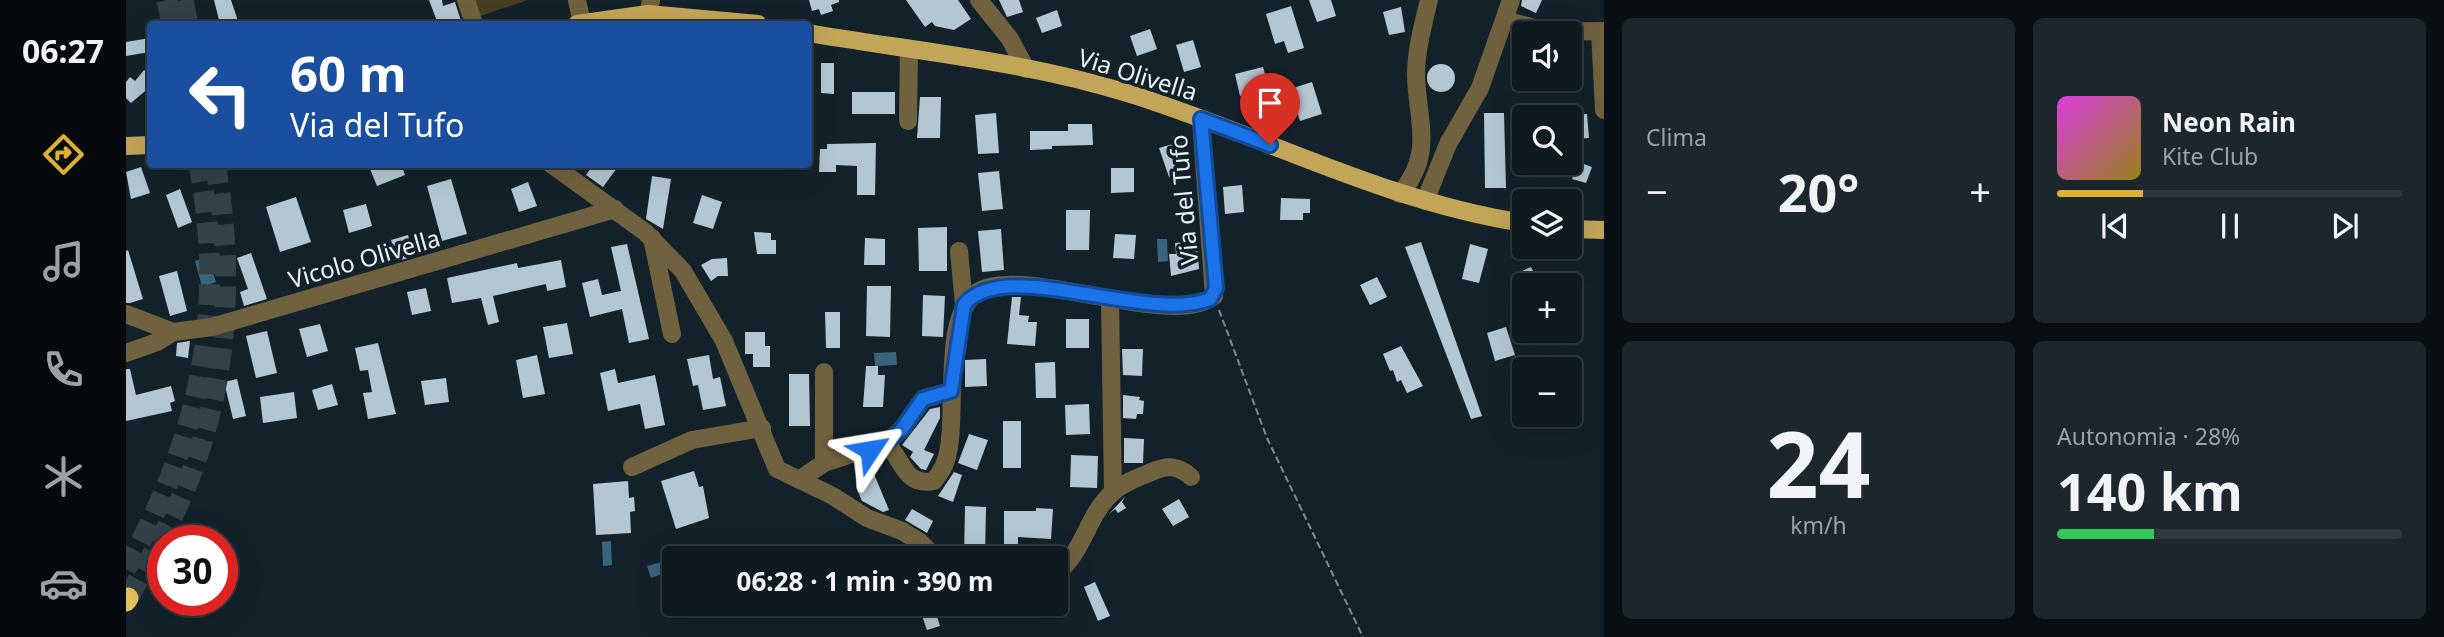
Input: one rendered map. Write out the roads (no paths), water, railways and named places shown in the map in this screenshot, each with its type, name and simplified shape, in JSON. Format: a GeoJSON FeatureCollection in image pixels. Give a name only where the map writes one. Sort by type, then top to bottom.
{"type":"FeatureCollection","features":[{"type":"Feature","properties":{"kind":"main road"},"geometry":{"type":"LineString","coordinates":[[591,21],[649,7],[739,21]]}},
{"type":"Feature","properties":{"kind":"main road","name":"Via Olivella"},"geometry":{"type":"LineString","coordinates":[[812,34],[1026,69],[1125,92],[1401,194],[1512,220]]}},
{"type":"Feature","properties":{"kind":"main road"},"geometry":{"type":"LineString","coordinates":[[126,146],[147,145]]}},
{"type":"Feature","properties":{"kind":"main road"},"geometry":{"type":"LineString","coordinates":[[1582,229],[1604,230]]}},
{"type":"Feature","properties":{"kind":"street"},"geometry":{"type":"LineString","coordinates":[[466,0],[473,21]]}},
{"type":"Feature","properties":{"kind":"street"},"geometry":{"type":"LineString","coordinates":[[577,0],[579,21]]}},
{"type":"Feature","properties":{"kind":"street"},"geometry":{"type":"LineString","coordinates":[[979,0],[1014,44],[1026,69]]}},
{"type":"Feature","properties":{"kind":"street"},"geometry":{"type":"LineString","coordinates":[[1401,194],[1412,180],[1420,159],[1423,136],[1416,76],[1418,49],[1429,0]]}},
{"type":"Feature","properties":{"kind":"street"},"geometry":{"type":"LineString","coordinates":[[1425,201],[1448,144],[1480,88],[1511,0]]}},
{"type":"Feature","properties":{"kind":"street"},"geometry":{"type":"LineString","coordinates":[[1505,20],[1549,32],[1602,31],[1604,110]]}},
{"type":"Feature","properties":{"kind":"street"},"geometry":{"type":"LineString","coordinates":[[908,121],[909,50]]}},
{"type":"Feature","properties":{"kind":"street","name":"Via del Tufo"},"geometry":{"type":"LineString","coordinates":[[964,305],[983,290],[1007,285],[1110,299],[1176,304],[1205,301],[1214,296],[1216,288],[1201,119]]}},
{"type":"Feature","properties":{"kind":"street"},"geometry":{"type":"LineString","coordinates":[[557,168],[652,238],[676,262],[700,297],[724,341],[777,469],[867,518],[906,533],[922,546]]}},
{"type":"Feature","properties":{"kind":"street","name":"Vicolo Olivella"},"geometry":{"type":"LineString","coordinates":[[126,314],[173,332],[212,327],[615,209]]}},
{"type":"Feature","properties":{"kind":"street"},"geometry":{"type":"LineString","coordinates":[[652,238],[673,334]]}},
{"type":"Feature","properties":{"kind":"street"},"geometry":{"type":"LineString","coordinates":[[886,443],[897,453],[902,468],[912,479],[923,483],[933,481],[945,464],[950,440],[951,391],[964,305],[959,251]]}},
{"type":"Feature","properties":{"kind":"street"},"geometry":{"type":"LineString","coordinates":[[1110,299],[1113,492]]}},
{"type":"Feature","properties":{"kind":"street"},"geometry":{"type":"LineString","coordinates":[[126,353],[156,342],[173,332]]}},
{"type":"Feature","properties":{"kind":"street"},"geometry":{"type":"LineString","coordinates":[[824,372],[824,463]]}},
{"type":"Feature","properties":{"kind":"street"},"geometry":{"type":"LineString","coordinates":[[799,480],[824,463],[886,443],[902,429],[923,399],[951,391]]}},
{"type":"Feature","properties":{"kind":"street"},"geometry":{"type":"LineString","coordinates":[[632,467],[692,440],[762,428]]}},
{"type":"Feature","properties":{"kind":"street"},"geometry":{"type":"LineString","coordinates":[[1068,562],[1091,521],[1113,492],[1166,467],[1181,469],[1191,477]]}},
{"type":"Feature","properties":{"kind":"water"},"geometry":{"type":"Polygon","coordinates":[[[1157,239],[1167,239],[1168,261],[1158,262],[1157,239]]]}},
{"type":"Feature","properties":{"kind":"water"},"geometry":{"type":"Polygon","coordinates":[[[208,257],[216,282],[202,287],[195,261],[208,257]]]}},
{"type":"Feature","properties":{"kind":"water"},"geometry":{"type":"Polygon","coordinates":[[[896,352],[897,365],[875,366],[874,353],[896,352]]]}},
{"type":"Feature","properties":{"kind":"water"},"geometry":{"type":"Polygon","coordinates":[[[611,541],[612,565],[603,566],[602,542],[611,541]]]}},
{"type":"Feature","properties":{"kind":"water"},"geometry":{"type":"Polygon","coordinates":[[[662,562],[662,574],[651,578],[647,566],[662,562]]]}},
{"type":"Feature","properties":{"kind":"tunnel"},"geometry":{"type":"LineString","coordinates":[[167,0],[171,21]]}},
{"type":"Feature","properties":{"kind":"tunnel"},"geometry":{"type":"LineString","coordinates":[[183,0],[187,21]]}},
{"type":"Feature","properties":{"kind":"tunnel"},"geometry":{"type":"LineString","coordinates":[[126,569],[172,472],[189,423],[200,374],[210,272],[207,219],[200,168]]}},
{"type":"Feature","properties":{"kind":"tunnel"},"geometry":{"type":"LineString","coordinates":[[128,598],[185,489],[211,410],[219,370],[226,287],[225,246],[216,168]]}}]}
